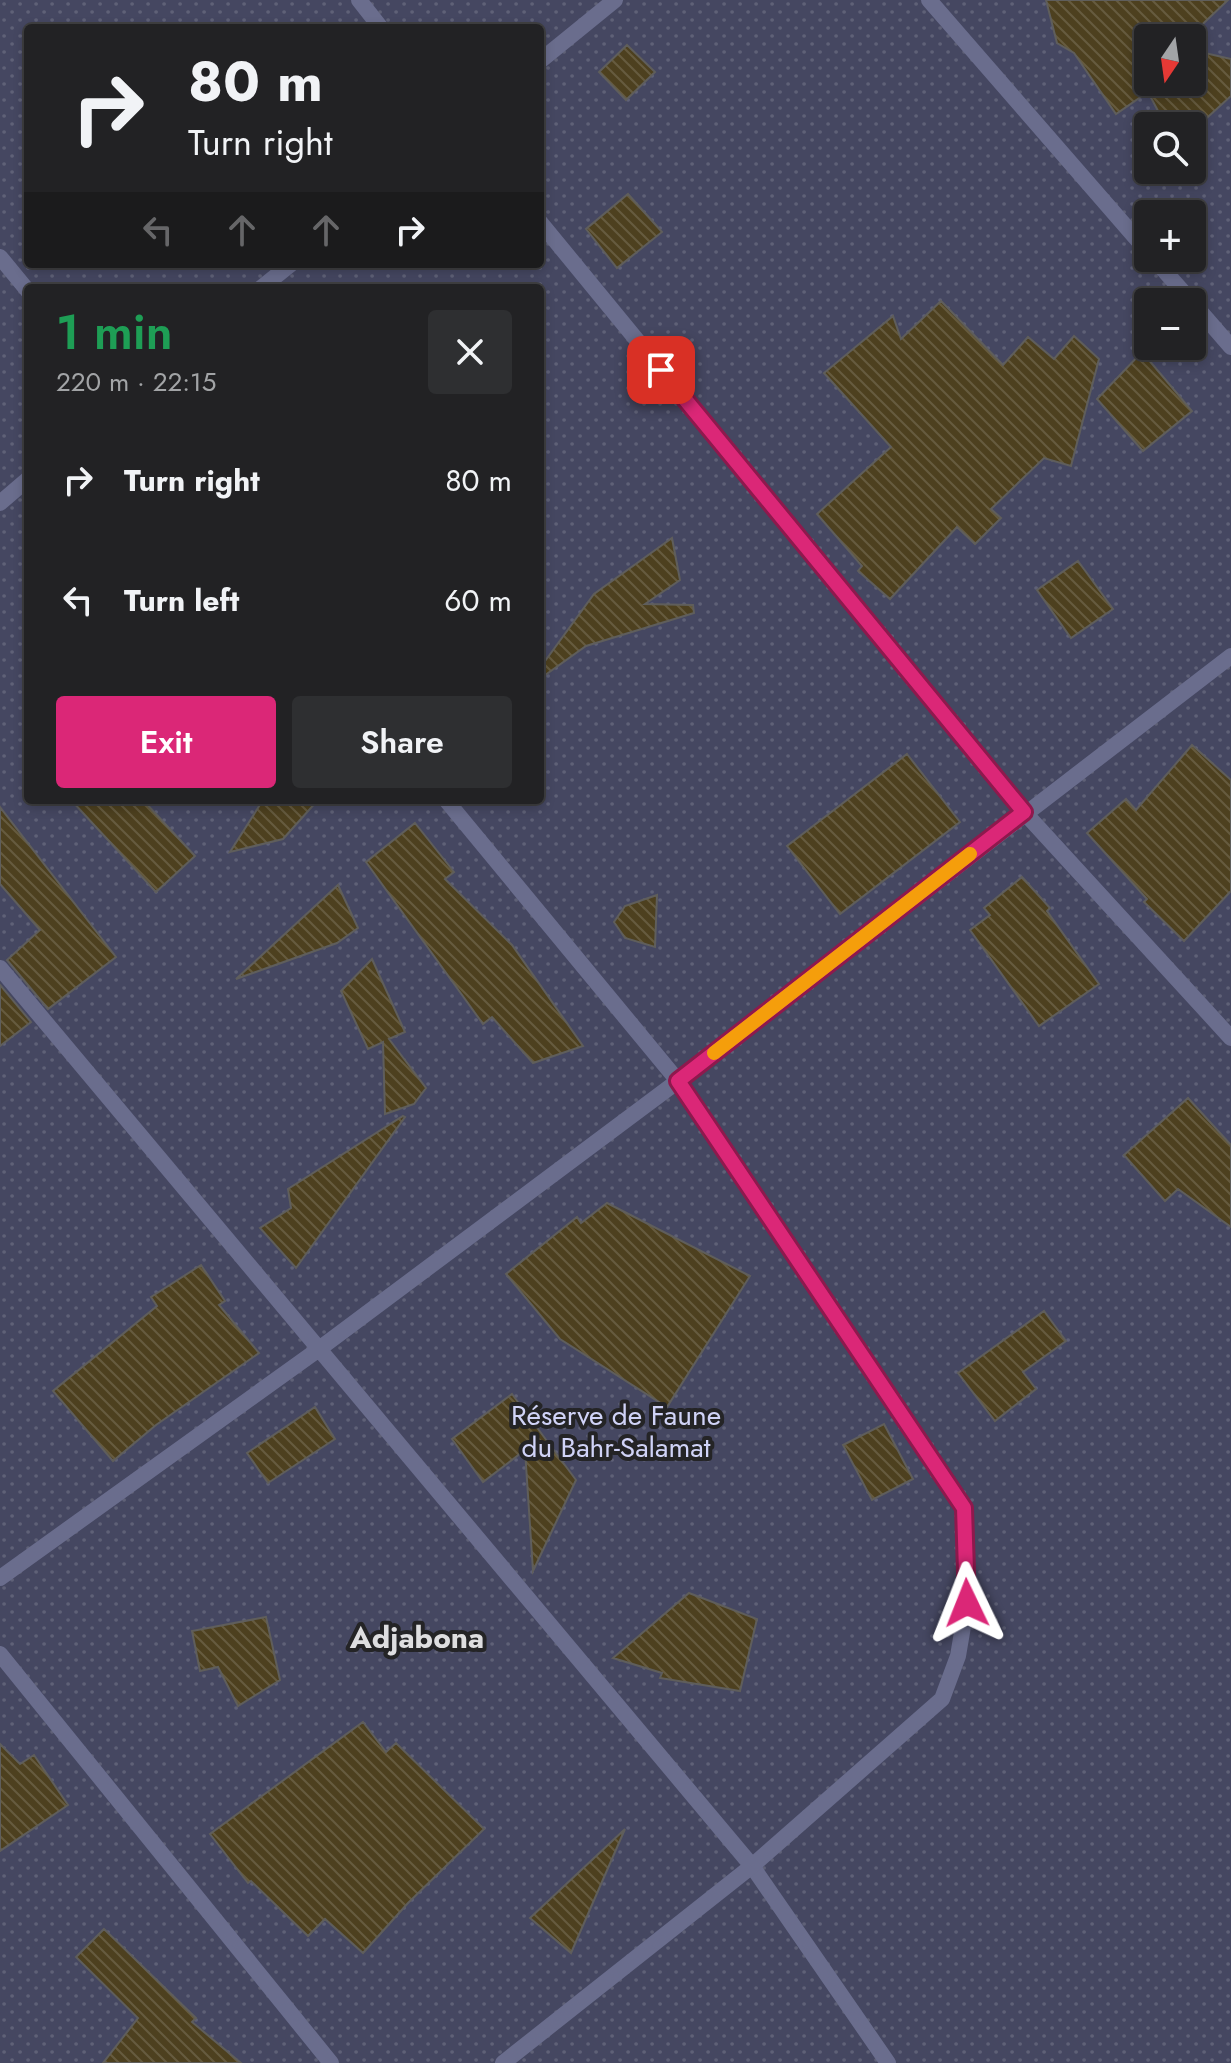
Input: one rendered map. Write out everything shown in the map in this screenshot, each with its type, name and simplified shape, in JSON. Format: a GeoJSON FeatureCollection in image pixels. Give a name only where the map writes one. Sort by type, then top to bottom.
{"type":"FeatureCollection","features":[{"type":"Feature","properties":{"kind":"street"},"geometry":{"type":"LineString","coordinates":[[359,0],[378,24]]}},
{"type":"Feature","properties":{"kind":"street"},"geometry":{"type":"LineString","coordinates":[[544,58],[615,0]]}},
{"type":"Feature","properties":{"kind":"street"},"geometry":{"type":"LineString","coordinates":[[929,0],[1134,236]]}},
{"type":"Feature","properties":{"kind":"street"},"geometry":{"type":"LineString","coordinates":[[544,227],[1024,812],[1231,1038]]}},
{"type":"Feature","properties":{"kind":"street"},"geometry":{"type":"LineString","coordinates":[[0,257],[24,286]]}},
{"type":"Feature","properties":{"kind":"street"},"geometry":{"type":"LineString","coordinates":[[266,284],[286,268]]}},
{"type":"Feature","properties":{"kind":"street"},"geometry":{"type":"LineString","coordinates":[[1165,272],[1180,288]]}},
{"type":"Feature","properties":{"kind":"street"},"geometry":{"type":"LineString","coordinates":[[1206,318],[1231,347]]}},
{"type":"Feature","properties":{"kind":"street"},"geometry":{"type":"LineString","coordinates":[[0,503],[24,482]]}},
{"type":"Feature","properties":{"kind":"street"},"geometry":{"type":"LineString","coordinates":[[0,1578],[319,1349],[678,1081],[1024,812],[1231,656]]}},
{"type":"Feature","properties":{"kind":"street"},"geometry":{"type":"LineString","coordinates":[[449,804],[678,1081],[964,1508],[967,1603],[958,1656],[942,1699],[752,1866],[503,2063]]}},
{"type":"Feature","properties":{"kind":"street"},"geometry":{"type":"LineString","coordinates":[[0,968],[752,1866],[888,2063]]}},
{"type":"Feature","properties":{"kind":"street"},"geometry":{"type":"LineString","coordinates":[[0,1654],[331,2063]]}},
{"type":"Feature","properties":{"kind":"green space","name":"Réserve de Faune du Bahr-Salamat"},"geometry":{"type":"Polygon","coordinates":[[[0,0],[1231,0],[1231,2063],[0,2063],[0,0]]]}},
{"type":"Feature","properties":{"kind":"building"},"geometry":{"type":"Polygon","coordinates":[[[1046,0],[1228,0],[1203,24],[1134,24],[1134,96],[1142,96],[1116,114],[1074,53],[1057,43],[1046,0]]]}},
{"type":"Feature","properties":{"kind":"building"},"geometry":{"type":"Polygon","coordinates":[[[627,45],[655,72],[626,100],[599,72],[627,45]]]}},
{"type":"Feature","properties":{"kind":"building"},"geometry":{"type":"Polygon","coordinates":[[[1206,53],[1231,59],[1231,96],[1206,119],[1206,112],[1159,112],[1150,96],[1206,96],[1206,53]]]}},
{"type":"Feature","properties":{"kind":"building"},"geometry":{"type":"Polygon","coordinates":[[[628,194],[662,232],[617,268],[586,229],[628,194]]]}},
{"type":"Feature","properties":{"kind":"building"},"geometry":{"type":"Polygon","coordinates":[[[941,301],[1003,365],[1028,337],[1054,359],[1074,336],[1099,359],[1071,466],[1044,458],[991,509],[1001,518],[975,544],[957,527],[890,599],[858,571],[862,566],[817,514],[891,447],[824,373],[893,316],[901,339],[941,301]]]}},
{"type":"Feature","properties":{"kind":"building"},"geometry":{"type":"Polygon","coordinates":[[[1134,360],[1149,360],[1192,411],[1143,451],[1097,399],[1134,360]]]}},
{"type":"Feature","properties":{"kind":"building"},"geometry":{"type":"Polygon","coordinates":[[[672,538],[680,580],[645,604],[693,605],[694,613],[586,646],[544,676],[544,663],[594,594],[672,538]]]}},
{"type":"Feature","properties":{"kind":"building"},"geometry":{"type":"Polygon","coordinates":[[[1078,561],[1113,609],[1071,638],[1037,590],[1078,561]]]}},
{"type":"Feature","properties":{"kind":"building"},"geometry":{"type":"Polygon","coordinates":[[[1192,745],[1231,780],[1231,891],[1184,941],[1144,902],[1147,899],[1087,833],[1126,799],[1136,810],[1192,745]]]}},
{"type":"Feature","properties":{"kind":"building"},"geometry":{"type":"Polygon","coordinates":[[[907,754],[960,822],[840,914],[787,846],[907,754]]]}},
{"type":"Feature","properties":{"kind":"building"},"geometry":{"type":"Polygon","coordinates":[[[75,804],[147,804],[195,856],[156,892],[75,804]]]}},
{"type":"Feature","properties":{"kind":"building"},"geometry":{"type":"Polygon","coordinates":[[[260,804],[314,804],[283,839],[230,852],[260,804]]]}},
{"type":"Feature","properties":{"kind":"building"},"geometry":{"type":"Polygon","coordinates":[[[0,807],[116,957],[48,1009],[7,960],[40,930],[0,884],[0,807]]]}},
{"type":"Feature","properties":{"kind":"building"},"geometry":{"type":"Polygon","coordinates":[[[415,823],[454,872],[445,879],[512,945],[583,1046],[533,1063],[492,1017],[483,1024],[366,862],[415,823]]]}},
{"type":"Feature","properties":{"kind":"building"},"geometry":{"type":"Polygon","coordinates":[[[1022,877],[1050,908],[1047,911],[1099,984],[1039,1026],[970,930],[990,915],[984,908],[1022,877]]]}},
{"type":"Feature","properties":{"kind":"building"},"geometry":{"type":"Polygon","coordinates":[[[338,885],[358,928],[337,943],[236,979],[338,885]]]}},
{"type":"Feature","properties":{"kind":"building"},"geometry":{"type":"Polygon","coordinates":[[[657,895],[655,947],[625,938],[614,922],[625,906],[657,895]]]}},
{"type":"Feature","properties":{"kind":"building"},"geometry":{"type":"Polygon","coordinates":[[[372,959],[405,1032],[389,1039],[426,1088],[414,1104],[385,1114],[383,1042],[368,1049],[341,991],[372,959]]]}},
{"type":"Feature","properties":{"kind":"building"},"geometry":{"type":"Polygon","coordinates":[[[0,985],[31,1022],[0,1046],[0,985]]]}},
{"type":"Feature","properties":{"kind":"building"},"geometry":{"type":"Polygon","coordinates":[[[1188,1098],[1231,1145],[1231,1227],[1178,1189],[1165,1201],[1124,1155],[1188,1098]]]}},
{"type":"Feature","properties":{"kind":"building"},"geometry":{"type":"Polygon","coordinates":[[[403,1116],[296,1268],[260,1228],[291,1208],[288,1189],[403,1116]]]}},
{"type":"Feature","properties":{"kind":"building"},"geometry":{"type":"Polygon","coordinates":[[[607,1203],[750,1276],[667,1407],[560,1339],[506,1274],[577,1217],[581,1223],[607,1203]]]}},
{"type":"Feature","properties":{"kind":"building"},"geometry":{"type":"Polygon","coordinates":[[[201,1265],[225,1301],[219,1305],[259,1353],[156,1425],[113,1461],[53,1391],[157,1306],[151,1297],[201,1265]]]}},
{"type":"Feature","properties":{"kind":"building"},"geometry":{"type":"Polygon","coordinates":[[[1044,1311],[1066,1341],[1023,1372],[1036,1389],[995,1421],[958,1373],[1044,1311]]]}},
{"type":"Feature","properties":{"kind":"building"},"geometry":{"type":"Polygon","coordinates":[[[512,1394],[576,1480],[533,1571],[525,1450],[483,1482],[452,1439],[512,1394]]]}},
{"type":"Feature","properties":{"kind":"building"},"geometry":{"type":"Polygon","coordinates":[[[315,1407],[335,1439],[268,1483],[247,1453],[315,1407]]]}},
{"type":"Feature","properties":{"kind":"building"},"geometry":{"type":"Polygon","coordinates":[[[884,1424],[913,1479],[872,1500],[843,1445],[884,1424]]]}},
{"type":"Feature","properties":{"kind":"building"},"geometry":{"type":"Polygon","coordinates":[[[689,1593],[757,1619],[740,1691],[660,1678],[662,1673],[613,1658],[689,1593]]]}},
{"type":"Feature","properties":{"kind":"building"},"geometry":{"type":"Polygon","coordinates":[[[266,1617],[280,1680],[238,1706],[218,1667],[200,1671],[192,1631],[266,1617]]]}},
{"type":"Feature","properties":{"kind":"building"},"geometry":{"type":"Polygon","coordinates":[[[363,1722],[386,1752],[396,1743],[484,1829],[408,1903],[363,1953],[325,1919],[308,1936],[251,1881],[248,1883],[210,1834],[363,1722]]]}},
{"type":"Feature","properties":{"kind":"building"},"geometry":{"type":"Polygon","coordinates":[[[0,1744],[20,1764],[34,1755],[68,1805],[0,1851],[0,1744]]]}},
{"type":"Feature","properties":{"kind":"building"},"geometry":{"type":"Polygon","coordinates":[[[625,1829],[571,1953],[530,1918],[625,1829]]]}},
{"type":"Feature","properties":{"kind":"building"},"geometry":{"type":"Polygon","coordinates":[[[104,1929],[196,2018],[192,2022],[241,2063],[103,2063],[138,2018],[76,1957],[104,1929]]]}},
{"type":"Feature","properties":{"kind":"slow traffic"},"geometry":{"type":"LineString","coordinates":[[714,1053],[970,854]]}},
{"type":"Feature","properties":{"kind":"district","name":"Adjabona"},"geometry":{"type":"Point","coordinates":[417,1637]}},
{"type":"Feature","properties":{"kind":"route"},"geometry":{"type":"LineString","coordinates":[[661,370],[1024,812],[678,1081],[964,1508],[967,1603]]}}]}
